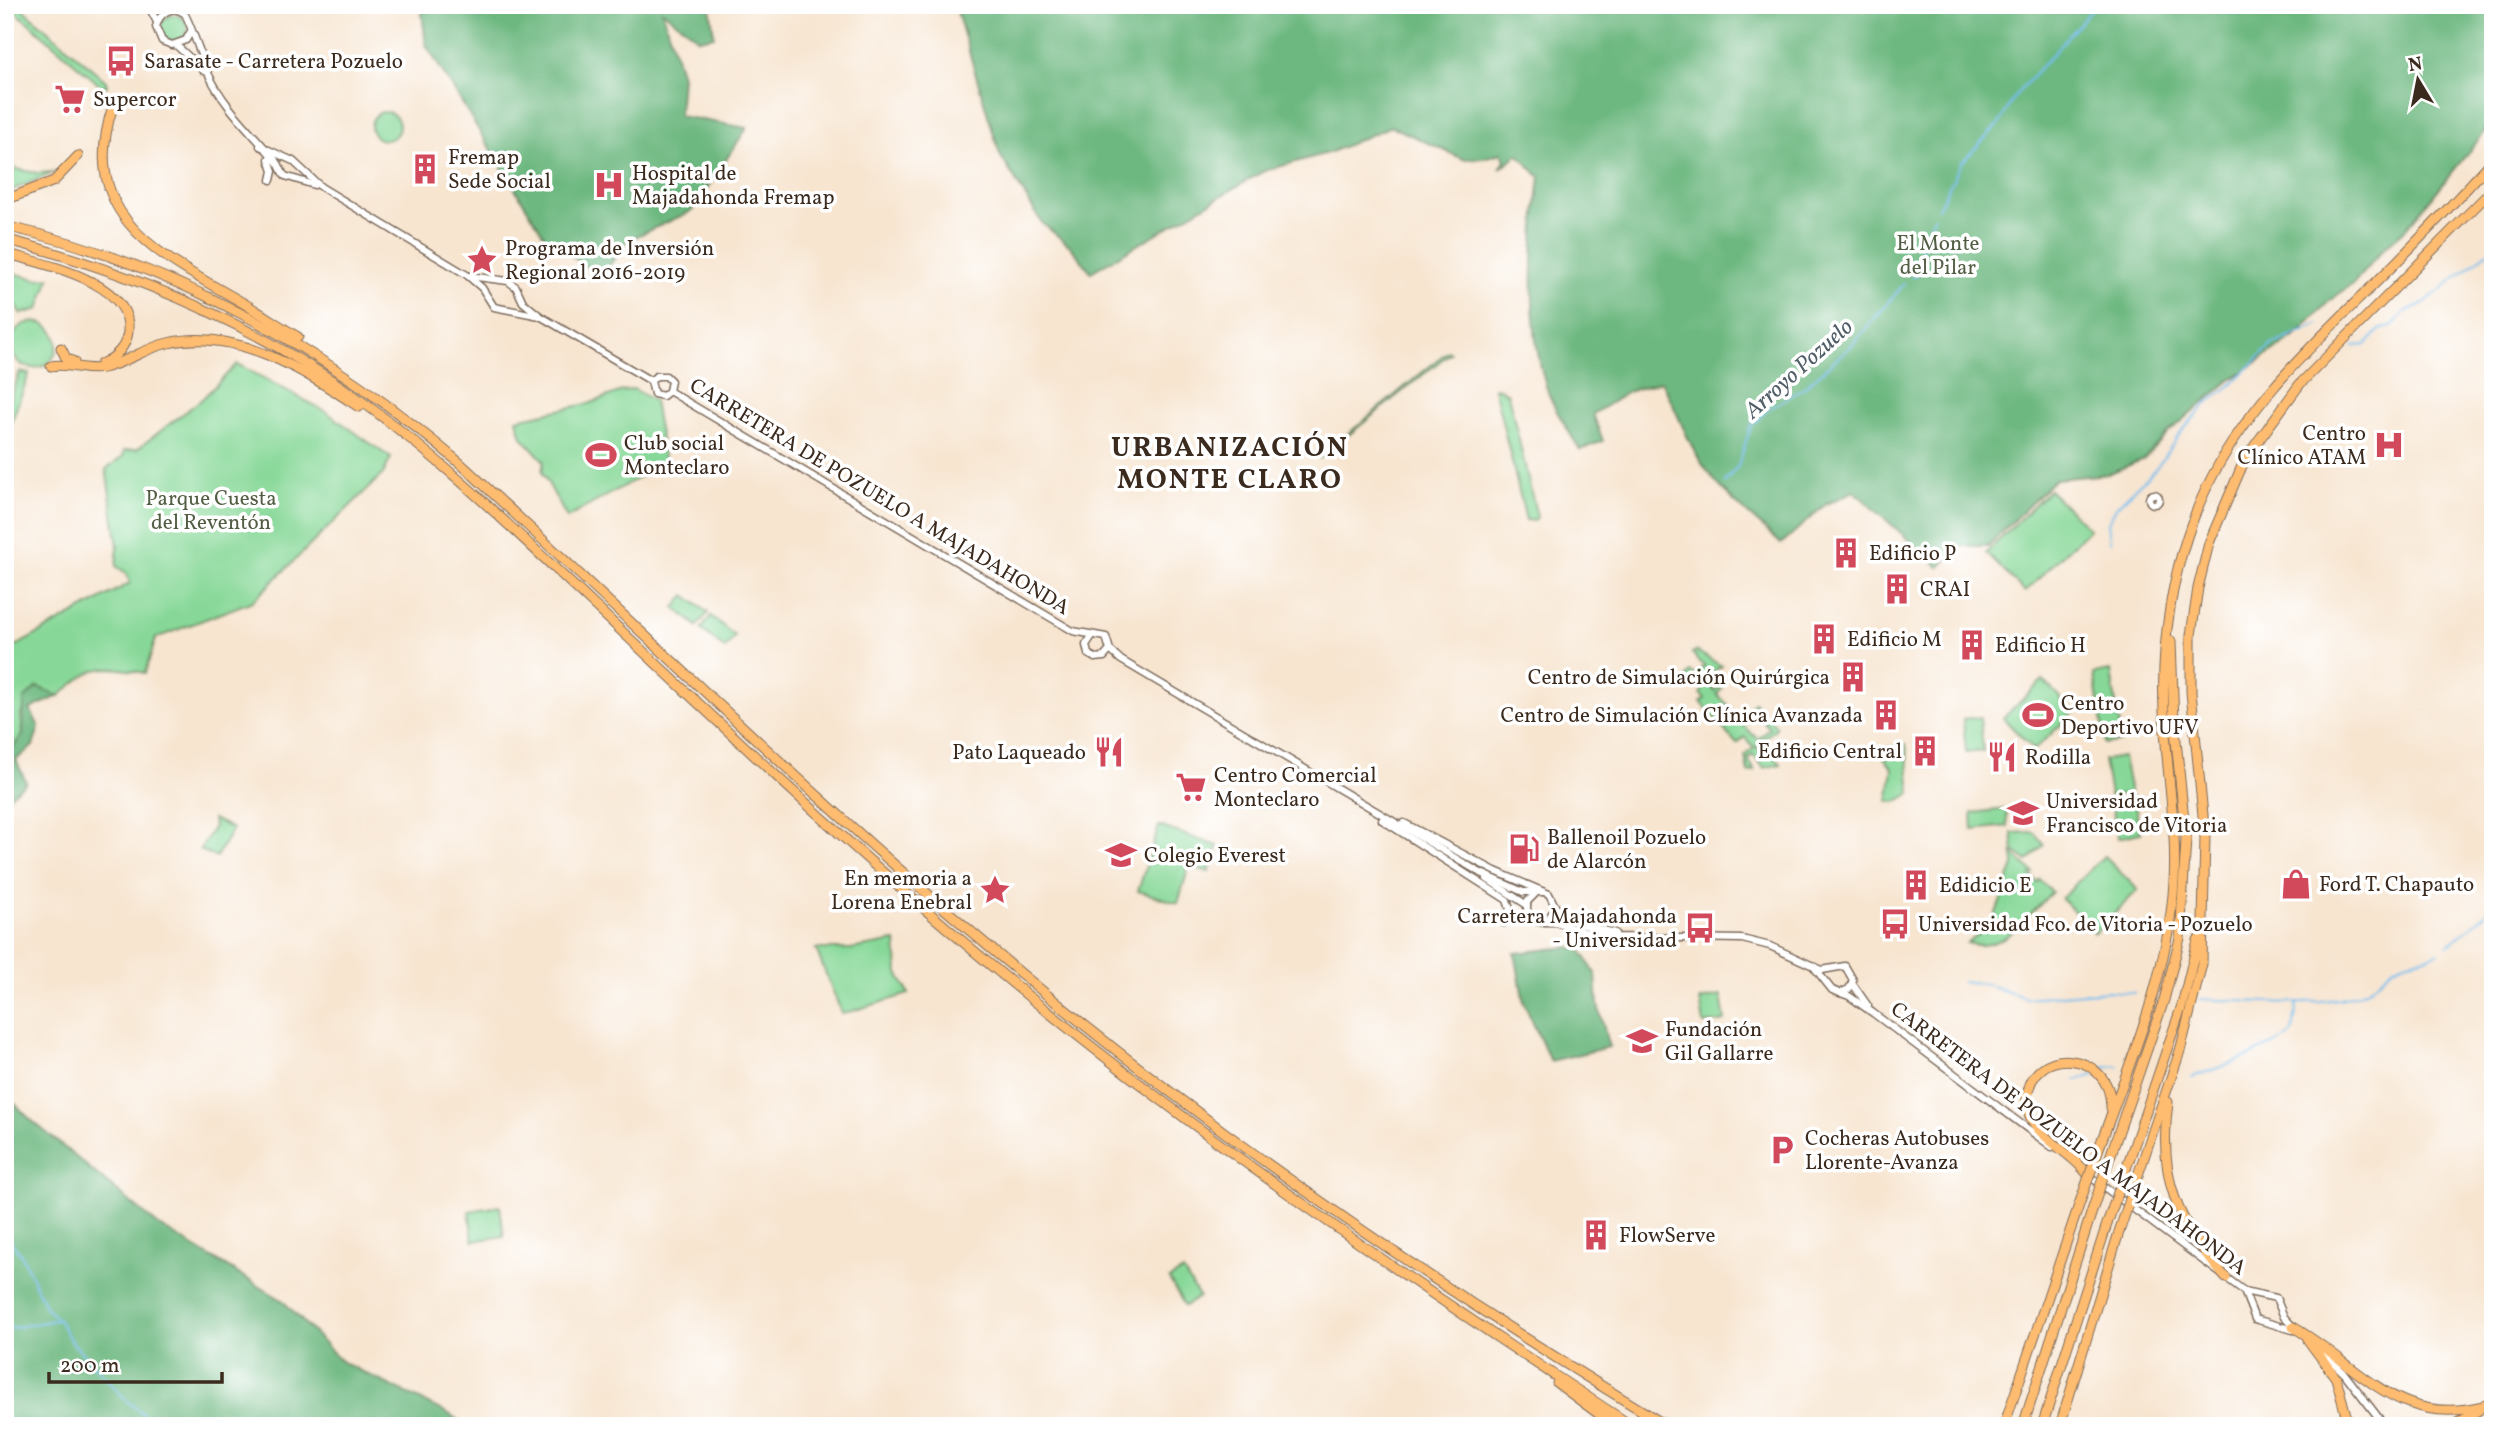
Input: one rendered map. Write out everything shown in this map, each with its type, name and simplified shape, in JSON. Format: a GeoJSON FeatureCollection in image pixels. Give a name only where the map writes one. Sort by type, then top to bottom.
{"type":"FeatureCollection","features":[{"type":"Feature","properties":{"kind":"highway"},"geometry":{"type":"LineString","coordinates":[[113,106],[104,142],[105,169],[118,207],[134,232],[157,253],[302,340],[461,464],[834,811],[959,921],[1080,1022],[1260,1159],[1399,1258],[1667,1426]]}},
{"type":"Feature","properties":{"kind":"highway"},"geometry":{"type":"LineString","coordinates":[[5,200],[54,181],[78,156]]}},
{"type":"Feature","properties":{"kind":"highway"},"geometry":{"type":"LineString","coordinates":[[2002,1426],[2150,1003],[2167,942],[2174,881],[2162,671],[2170,611],[2182,554],[2206,489],[2227,449],[2258,404],[2285,372],[2421,238],[2493,160]]}},
{"type":"Feature","properties":{"kind":"highway"},"geometry":{"type":"LineString","coordinates":[[2060,1426],[2119,1232],[2170,1082],[2202,964],[2206,836],[2191,692],[2191,635],[2198,588],[2209,543],[2226,498],[2245,459],[2300,384],[2493,189]]}},
{"type":"Feature","properties":{"kind":"highway"},"geometry":{"type":"LineString","coordinates":[[5,226],[91,251],[183,286],[266,326],[341,371]]}},
{"type":"Feature","properties":{"kind":"highway"},"geometry":{"type":"LineString","coordinates":[[5,239],[121,275],[207,311],[294,357],[402,431],[502,519],[823,819],[1012,982],[1122,1072],[1252,1169],[1480,1327],[1632,1426]]}},
{"type":"Feature","properties":{"kind":"highway"},"geometry":{"type":"LineString","coordinates":[[5,253],[105,289],[126,313],[127,339],[122,348],[104,363],[78,365],[66,358],[61,348]]}},
{"type":"Feature","properties":{"kind":"highway"},"geometry":{"type":"LineString","coordinates":[[51,366],[105,367],[152,347],[193,338],[238,342],[334,390],[402,431]]}},
{"type":"Feature","properties":{"kind":"highway"},"geometry":{"type":"LineString","coordinates":[[2023,1426],[2164,1000],[2180,937],[2186,839],[2174,721],[2170,611]]}},
{"type":"Feature","properties":{"kind":"highway"},"geometry":{"type":"LineString","coordinates":[[2042,1426],[2107,1223],[2182,1005],[2202,920]]}},
{"type":"Feature","properties":{"kind":"highway"},"geometry":{"type":"LineString","coordinates":[[2088,1175],[2034,1123],[2028,1110],[2029,1087],[2036,1074],[2049,1065],[2064,1060],[2078,1061],[2092,1067],[2105,1082],[2110,1095],[2110,1116]]}},
{"type":"Feature","properties":{"kind":"highway"},"geometry":{"type":"LineString","coordinates":[[2170,1082],[2164,1143],[2169,1182],[2186,1227],[2226,1278]]}},
{"type":"Feature","properties":{"kind":"highway"},"geometry":{"type":"LineString","coordinates":[[1480,1327],[1493,1340],[1615,1426]]}},
{"type":"Feature","properties":{"kind":"highway"},"geometry":{"type":"LineString","coordinates":[[2292,1327],[2328,1349],[2380,1390],[2413,1407],[2449,1412],[2491,1403]]}},
{"type":"Feature","properties":{"kind":"highway"},"geometry":{"type":"LineString","coordinates":[[2307,1339],[2336,1378],[2349,1426]]}},
{"type":"Feature","properties":{"kind":"highway"},"geometry":{"type":"LineString","coordinates":[[2452,1426],[2491,1403]]}},
{"type":"Feature","properties":{"kind":"highway"},"geometry":{"type":"LineString","coordinates":[[2481,1426],[2493,1419]]}},
{"type":"Feature","properties":{"kind":"street"},"geometry":{"type":"LineString","coordinates":[[148,5],[157,22]]}},
{"type":"Feature","properties":{"kind":"street"},"geometry":{"type":"LineString","coordinates":[[210,77],[188,17],[172,8],[164,13],[157,22],[156,32],[162,41],[176,45],[210,77],[272,163],[271,180],[288,160]]}},
{"type":"Feature","properties":{"kind":"street"},"geometry":{"type":"LineString","coordinates":[[176,45],[186,40],[191,31]]}},
{"type":"Feature","properties":{"kind":"street"},"geometry":{"type":"LineString","coordinates":[[260,146],[293,161],[321,187],[467,275],[494,307],[540,316]]}},
{"type":"Feature","properties":{"kind":"street"},"geometry":{"type":"LineString","coordinates":[[260,146],[285,176],[321,187]]}},
{"type":"Feature","properties":{"kind":"street"},"geometry":{"type":"LineString","coordinates":[[291,177],[298,167]]}},
{"type":"Feature","properties":{"kind":"street"},"geometry":{"type":"LineString","coordinates":[[467,275],[512,283],[523,302],[540,316],[651,381],[654,394],[663,396],[669,391],[671,381],[666,376],[659,375],[651,381]]}},
{"type":"Feature","properties":{"kind":"street"},"geometry":{"type":"LineString","coordinates":[[487,296],[490,286],[498,280]]}},
{"type":"Feature","properties":{"kind":"street"},"geometry":{"type":"LineString","coordinates":[[505,309],[515,303],[517,292]]}},
{"type":"Feature","properties":{"kind":"street","name":"CARRETERA DE POZUELO A MAJADAHONDA"},"geometry":{"type":"LineString","coordinates":[[669,391],[1070,630],[1086,645]]}},
{"type":"Feature","properties":{"kind":"street","name":"CARRETERA DE POZUELO A MAJADAHONDA"},"geometry":{"type":"LineString","coordinates":[[1070,630],[1092,636]]}},
{"type":"Feature","properties":{"kind":"street"},"geometry":{"type":"LineString","coordinates":[[1121,660],[1091,657],[1086,645],[1092,636],[1106,637],[1110,650],[1121,660],[1479,872],[1527,905],[1532,919],[1601,935],[1748,940],[1789,953],[1813,966],[1831,969],[1845,966],[1853,977],[1852,983],[1840,993],[1832,990],[1813,966]]}},
{"type":"Feature","properties":{"kind":"street"},"geometry":{"type":"LineString","coordinates":[[1104,657],[1110,650]]}},
{"type":"Feature","properties":{"kind":"street"},"geometry":{"type":"LineString","coordinates":[[1358,801],[1495,871],[1543,892],[1553,898],[1556,908],[1569,919],[1589,927],[1648,938]]}},
{"type":"Feature","properties":{"kind":"street"},"geometry":{"type":"LineString","coordinates":[[1358,801],[1417,844],[1507,900],[1510,909],[1504,923]]}},
{"type":"Feature","properties":{"kind":"street"},"geometry":{"type":"LineString","coordinates":[[1479,872],[1523,892],[1543,892]]}},
{"type":"Feature","properties":{"kind":"street"},"geometry":{"type":"LineString","coordinates":[[1527,905],[1535,894]]}},
{"type":"Feature","properties":{"kind":"street"},"geometry":{"type":"LineString","coordinates":[[1546,921],[1556,908]]}},
{"type":"Feature","properties":{"kind":"street"},"geometry":{"type":"LineString","coordinates":[[1826,982],[1831,969]]}},
{"type":"Feature","properties":{"kind":"street","name":"CARRETERA DE POZUELO A MAJADAHONDA"},"geometry":{"type":"LineString","coordinates":[[1852,983],[1873,1013]]}},
{"type":"Feature","properties":{"kind":"street","name":"CARRETERA DE POZUELO A MAJADAHONDA"},"geometry":{"type":"LineString","coordinates":[[1840,993],[1873,1013],[2244,1291],[2261,1296]]}},
{"type":"Feature","properties":{"kind":"street","name":"CARRETERA DE POZUELO A MAJADAHONDA"},"geometry":{"type":"LineString","coordinates":[[2244,1291],[2252,1306]]}},
{"type":"Feature","properties":{"kind":"street"},"geometry":{"type":"LineString","coordinates":[[2307,1339],[2271,1323],[2263,1324],[2255,1319],[2252,1306],[2261,1296],[2276,1298],[2292,1327],[2307,1339],[2336,1364],[2385,1426]]}},
{"type":"Feature","properties":{"kind":"street"},"geometry":{"type":"LineString","coordinates":[[2271,1323],[2281,1311]]}},
{"type":"Feature","properties":{"kind":"green space"},"geometry":{"type":"Polygon","coordinates":[[[8,5],[18,5],[106,81],[107,86],[102,87],[8,5]]]}},
{"type":"Feature","properties":{"kind":"green space","name":"Hospital de Majadahonda Fremap"},"geometry":{"type":"Polygon","coordinates":[[[421,5],[710,5],[714,36],[699,39],[662,11],[682,76],[679,116],[747,128],[692,211],[628,240],[601,277],[545,237],[426,45],[421,5]]]}},
{"type":"Feature","properties":{"kind":"green space","name":"El Monte del Pilar"},"geometry":{"type":"Polygon","coordinates":[[[955,5],[2493,5],[2493,122],[2407,228],[2382,250],[2354,283],[2329,301],[2296,336],[2229,381],[2169,432],[2144,459],[2108,474],[2055,479],[1988,546],[1961,546],[1939,567],[1854,491],[1826,504],[1781,544],[1733,500],[1708,472],[1694,450],[1661,381],[1628,392],[1593,414],[1603,441],[1580,450],[1554,405],[1540,365],[1533,312],[1533,256],[1540,177],[1518,154],[1500,169],[1505,160],[1501,153],[1484,158],[1463,159],[1391,126],[1331,152],[1264,171],[1091,272],[1070,246],[1042,223],[1000,155],[955,5]]]}},
{"type":"Feature","properties":{"kind":"green space"},"geometry":{"type":"Polygon","coordinates":[[[174,15],[183,19],[187,28],[183,37],[174,41],[165,37],[161,28],[165,19],[174,15]]]}},
{"type":"Feature","properties":{"kind":"green space"},"geometry":{"type":"Polygon","coordinates":[[[385,112],[395,116],[399,126],[395,136],[385,140],[375,136],[371,126],[375,116],[385,112]]]}},
{"type":"Feature","properties":{"kind":"green space"},"geometry":{"type":"Polygon","coordinates":[[[5,167],[37,173],[55,172],[5,193],[5,167]]]}},
{"type":"Feature","properties":{"kind":"green space"},"geometry":{"type":"Polygon","coordinates":[[[5,271],[37,279],[50,278],[39,309],[21,314],[12,301],[5,299],[5,271]]]}},
{"type":"Feature","properties":{"kind":"green space"},"geometry":{"type":"Polygon","coordinates":[[[34,322],[51,328],[57,345],[51,362],[34,368],[17,362],[11,345],[17,328],[34,322]]]}},
{"type":"Feature","properties":{"kind":"green space"},"geometry":{"type":"Polygon","coordinates":[[[1448,351],[1450,353],[1319,459],[1320,457],[1448,351]]]}},
{"type":"Feature","properties":{"kind":"green space","name":"Parque Cuesta del Reventón"},"geometry":{"type":"Polygon","coordinates":[[[237,364],[325,411],[391,458],[383,474],[253,601],[156,638],[145,673],[107,668],[98,670],[81,678],[59,696],[37,687],[21,715],[23,735],[5,756],[5,652],[130,583],[126,573],[116,566],[118,546],[106,469],[123,457],[124,451],[137,449],[202,399],[237,364]]]}},
{"type":"Feature","properties":{"kind":"green space"},"geometry":{"type":"Polygon","coordinates":[[[20,372],[29,374],[5,439],[5,413],[20,372]]]}},
{"type":"Feature","properties":{"kind":"green space"},"geometry":{"type":"Polygon","coordinates":[[[1494,388],[1508,394],[1537,517],[1535,521],[1526,520],[1494,388]]]}},
{"type":"Feature","properties":{"kind":"green space","name":"Club social Monteclaro"},"geometry":{"type":"Polygon","coordinates":[[[634,389],[654,401],[665,463],[567,518],[542,472],[544,461],[522,437],[517,419],[591,403],[634,389]]]}},
{"type":"Feature","properties":{"kind":"green space"},"geometry":{"type":"Polygon","coordinates":[[[2049,490],[2089,529],[2025,592],[1986,553],[2049,490]]]}},
{"type":"Feature","properties":{"kind":"green space"},"geometry":{"type":"Polygon","coordinates":[[[685,595],[708,613],[697,626],[675,608],[685,595]]]}},
{"type":"Feature","properties":{"kind":"green space"},"geometry":{"type":"Polygon","coordinates":[[[711,616],[735,636],[725,649],[701,629],[711,616]]]}},
{"type":"Feature","properties":{"kind":"green space"},"geometry":{"type":"Polygon","coordinates":[[[1696,651],[1722,666],[1705,677],[1714,691],[1720,686],[1722,689],[1717,694],[1731,708],[1717,721],[1701,702],[1705,699],[1700,694],[1703,689],[1695,681],[1688,688],[1683,683],[1690,672],[1695,675],[1704,666],[1692,653],[1696,651]]]}},
{"type":"Feature","properties":{"kind":"green space"},"geometry":{"type":"Polygon","coordinates":[[[2111,671],[2116,705],[2099,708],[2094,674],[2111,671]]]}},
{"type":"Feature","properties":{"kind":"green space","name":"Centro Deportivo UFV"},"geometry":{"type":"Polygon","coordinates":[[[2043,680],[2074,712],[2034,750],[2003,718],[2043,680]]]}},
{"type":"Feature","properties":{"kind":"green space"},"geometry":{"type":"Polygon","coordinates":[[[37,687],[59,696],[30,709],[39,727],[33,746],[16,760],[26,782],[5,800],[5,756],[23,735],[24,699],[37,687]]]}},
{"type":"Feature","properties":{"kind":"green space"},"geometry":{"type":"Polygon","coordinates":[[[1754,702],[1761,710],[1743,726],[1758,739],[1769,728],[1763,721],[1768,717],[1777,727],[1756,746],[1762,753],[1769,750],[1781,764],[1764,768],[1753,755],[1748,759],[1755,771],[1748,772],[1745,756],[1754,748],[1745,737],[1737,744],[1721,726],[1733,715],[1740,722],[1751,713],[1748,708],[1754,702]]]}},
{"type":"Feature","properties":{"kind":"green space"},"geometry":{"type":"Polygon","coordinates":[[[2117,707],[2122,741],[2105,744],[2100,710],[2117,707]]]}},
{"type":"Feature","properties":{"kind":"green space"},"geometry":{"type":"Polygon","coordinates":[[[1980,717],[1983,751],[1966,753],[1963,719],[1980,717]]]}},
{"type":"Feature","properties":{"kind":"green space"},"geometry":{"type":"Polygon","coordinates":[[[1906,744],[1911,793],[1896,802],[1888,802],[1893,769],[1881,754],[1882,749],[1906,744]]]}},
{"type":"Feature","properties":{"kind":"green space"},"geometry":{"type":"Polygon","coordinates":[[[2123,757],[2130,793],[2110,796],[2104,760],[2123,757]]]}},
{"type":"Feature","properties":{"kind":"green space"},"geometry":{"type":"Polygon","coordinates":[[[2134,797],[2140,833],[2118,838],[2111,801],[2134,797]]]}},
{"type":"Feature","properties":{"kind":"green space"},"geometry":{"type":"Polygon","coordinates":[[[2006,809],[2008,826],[1973,830],[1972,813],[2006,809]]]}},
{"type":"Feature","properties":{"kind":"green space"},"geometry":{"type":"Polygon","coordinates":[[[213,819],[233,829],[216,857],[200,850],[214,826],[213,819]]]}},
{"type":"Feature","properties":{"kind":"green space"},"geometry":{"type":"Polygon","coordinates":[[[1159,826],[1218,846],[1209,872],[1189,866],[1178,903],[1138,891],[1159,826]]]}},
{"type":"Feature","properties":{"kind":"green space"},"geometry":{"type":"Polygon","coordinates":[[[2034,832],[2044,845],[2028,861],[2014,851],[2012,833],[2034,832]]]}},
{"type":"Feature","properties":{"kind":"green space"},"geometry":{"type":"Polygon","coordinates":[[[2013,853],[2033,873],[2030,875],[2037,883],[2040,880],[2052,892],[2004,938],[1980,945],[1967,943],[1991,926],[2014,865],[2013,853]]]}},
{"type":"Feature","properties":{"kind":"green space"},"geometry":{"type":"Polygon","coordinates":[[[2104,856],[2138,890],[2095,933],[2061,898],[2104,856]]]}},
{"type":"Feature","properties":{"kind":"green space"},"geometry":{"type":"Polygon","coordinates":[[[896,941],[898,973],[909,994],[842,1014],[816,949],[851,949],[896,941]]]}},
{"type":"Feature","properties":{"kind":"green space"},"geometry":{"type":"Polygon","coordinates":[[[1580,948],[1596,975],[1598,1005],[1609,1047],[1550,1061],[1524,1003],[1515,953],[1580,948]]]}},
{"type":"Feature","properties":{"kind":"green space"},"geometry":{"type":"Polygon","coordinates":[[[1721,996],[1725,1021],[1704,1024],[1700,1000],[1721,996]]]}},
{"type":"Feature","properties":{"kind":"green space"},"geometry":{"type":"Polygon","coordinates":[[[5,1094],[30,1119],[159,1226],[282,1300],[342,1362],[451,1415],[466,1426],[5,1426],[5,1094]]]}},
{"type":"Feature","properties":{"kind":"green space"},"geometry":{"type":"Polygon","coordinates":[[[500,1206],[504,1236],[473,1241],[469,1211],[500,1206]]]}},
{"type":"Feature","properties":{"kind":"green space"},"geometry":{"type":"Polygon","coordinates":[[[1183,1271],[1199,1297],[1185,1306],[1169,1279],[1183,1271]]]}},
{"type":"Feature","properties":{"kind":"waterway","name":"Arroyo Pozuelo"},"geometry":{"type":"LineString","coordinates":[[1938,208],[1962,162],[1999,124],[2015,96],[2096,5]]}},
{"type":"Feature","properties":{"kind":"waterway","name":"Arroyo Pozuelo"},"geometry":{"type":"LineString","coordinates":[[1912,276],[1919,273],[1923,240],[1934,217]]}},
{"type":"Feature","properties":{"kind":"waterway"},"geometry":{"type":"LineString","coordinates":[[2354,346],[2366,345],[2380,330],[2393,325],[2405,312],[2424,303],[2493,248]]}},
{"type":"Feature","properties":{"kind":"waterway","name":"Arroyo Pozuelo"},"geometry":{"type":"LineString","coordinates":[[1725,482],[1738,466],[1751,426],[1767,410],[1803,388],[1851,346],[1904,284]]}},
{"type":"Feature","properties":{"kind":"waterway"},"geometry":{"type":"LineString","coordinates":[[2110,542],[2108,522],[2117,506],[2156,468],[2182,431],[2208,402],[2229,387],[2272,345],[2319,324]]}},
{"type":"Feature","properties":{"kind":"waterway"},"geometry":{"type":"LineString","coordinates":[[2447,946],[2480,919],[2493,904]]}},
{"type":"Feature","properties":{"kind":"waterway"},"geometry":{"type":"LineString","coordinates":[[2200,999],[2308,1002],[2349,997],[2370,988],[2398,965],[2439,952]]}},
{"type":"Feature","properties":{"kind":"waterway"},"geometry":{"type":"LineString","coordinates":[[1962,981],[1986,984],[2026,998],[2108,991],[2134,993]]}},
{"type":"Feature","properties":{"kind":"waterway"},"geometry":{"type":"LineString","coordinates":[[2192,1077],[2238,1061],[2289,1037],[2293,1032],[2297,1002]]}},
{"type":"Feature","properties":{"kind":"waterway"},"geometry":{"type":"LineString","coordinates":[[2100,1069],[2105,1066],[2119,1067]]}},
{"type":"Feature","properties":{"kind":"waterway"},"geometry":{"type":"LineString","coordinates":[[2076,1080],[2095,1075]]}},
{"type":"Feature","properties":{"kind":"waterway"},"geometry":{"type":"LineString","coordinates":[[5,1233],[22,1256],[46,1308],[59,1321],[71,1341],[127,1401],[158,1426]]}},
{"type":"Feature","properties":{"kind":"waterway"},"geometry":{"type":"LineString","coordinates":[[5,1329],[56,1320]]}},
{"type":"Feature","properties":{"kind":"place","name":"Sarasate - Carretera Pozuelo"},"geometry":{"type":"Point","coordinates":[121,61]}},
{"type":"Feature","properties":{"kind":"place","name":"Supercor"},"geometry":{"type":"Point","coordinates":[70,99]}},
{"type":"Feature","properties":{"kind":"place","name":"Fremap Sede Social"},"geometry":{"type":"Point","coordinates":[425,169]}},
{"type":"Feature","properties":{"kind":"place","name":"Hospital de Majadahonda Fremap"},"geometry":{"type":"Point","coordinates":[609,185]}},
{"type":"Feature","properties":{"kind":"place","name":"Programa de Inversión Regional 2016-2019"},"geometry":{"type":"Point","coordinates":[482,260]}},
{"type":"Feature","properties":{"kind":"place","name":"Centro Clínico ATAM"},"geometry":{"type":"Point","coordinates":[2389,445]}},
{"type":"Feature","properties":{"kind":"place","name":"Club social Monteclaro"},"geometry":{"type":"Point","coordinates":[601,455]}},
{"type":"Feature","properties":{"kind":"place","name":"Edificio P"},"geometry":{"type":"Point","coordinates":[1846,553]}},
{"type":"Feature","properties":{"kind":"place","name":"CRAI"},"geometry":{"type":"Point","coordinates":[1897,589]}},
{"type":"Feature","properties":{"kind":"place","name":"Edificio M"},"geometry":{"type":"Point","coordinates":[1824,639]}},
{"type":"Feature","properties":{"kind":"place","name":"Edificio H"},"geometry":{"type":"Point","coordinates":[1972,645]}},
{"type":"Feature","properties":{"kind":"place","name":"Centro de Simulación Quirúrgica"},"geometry":{"type":"Point","coordinates":[1853,677]}},
{"type":"Feature","properties":{"kind":"place","name":"Centro de Simulación Clínica Avanzada"},"geometry":{"type":"Point","coordinates":[1886,715]}},
{"type":"Feature","properties":{"kind":"place","name":"Centro Deportivo UFV"},"geometry":{"type":"Point","coordinates":[2038,715]}},
{"type":"Feature","properties":{"kind":"place","name":"Edificio Central"},"geometry":{"type":"Point","coordinates":[1925,751]}},
{"type":"Feature","properties":{"kind":"place","name":"Pato Laqueado"},"geometry":{"type":"Point","coordinates":[1109,752]}},
{"type":"Feature","properties":{"kind":"place","name":"Rodilla"},"geometry":{"type":"Point","coordinates":[2002,757]}},
{"type":"Feature","properties":{"kind":"place","name":"Centro Comercial Monteclaro"},"geometry":{"type":"Point","coordinates":[1191,787]}},
{"type":"Feature","properties":{"kind":"place","name":"Universidad Francisco de Vitoria"},"geometry":{"type":"Point","coordinates":[2023,813]}},
{"type":"Feature","properties":{"kind":"place","name":"Ballenoil Pozuelo de Alarcón"},"geometry":{"type":"Point","coordinates":[1524,849]}},
{"type":"Feature","properties":{"kind":"place","name":"Colegio Everest"},"geometry":{"type":"Point","coordinates":[1121,855]}},
{"type":"Feature","properties":{"kind":"place","name":"Ford T. Chapauto"},"geometry":{"type":"Point","coordinates":[2296,884]}},
{"type":"Feature","properties":{"kind":"place","name":"Edidicio E"},"geometry":{"type":"Point","coordinates":[1916,885]}},
{"type":"Feature","properties":{"kind":"place","name":"En memoria a Lorena Enebral"},"geometry":{"type":"Point","coordinates":[995,890]}},
{"type":"Feature","properties":{"kind":"place","name":"Universidad Fco. de Vitoria - Pozuelo"},"geometry":{"type":"Point","coordinates":[1895,924]}},
{"type":"Feature","properties":{"kind":"place","name":"Carretera Majadahonda - Universidad"},"geometry":{"type":"Point","coordinates":[1700,928]}},
{"type":"Feature","properties":{"kind":"place","name":"Fundación Gil Gallarre"},"geometry":{"type":"Point","coordinates":[1642,1041]}},
{"type":"Feature","properties":{"kind":"place","name":"Cocheras Autobuses Llorente-Avanza"},"geometry":{"type":"Point","coordinates":[1782,1150]}},
{"type":"Feature","properties":{"kind":"place","name":"FlowServe"},"geometry":{"type":"Point","coordinates":[1596,1235]}},
{"type":"Feature","properties":{"kind":"district","name":"URBANIZACIÓN MONTE CLARO"},"geometry":{"type":"Point","coordinates":[1230,462]}}]}
